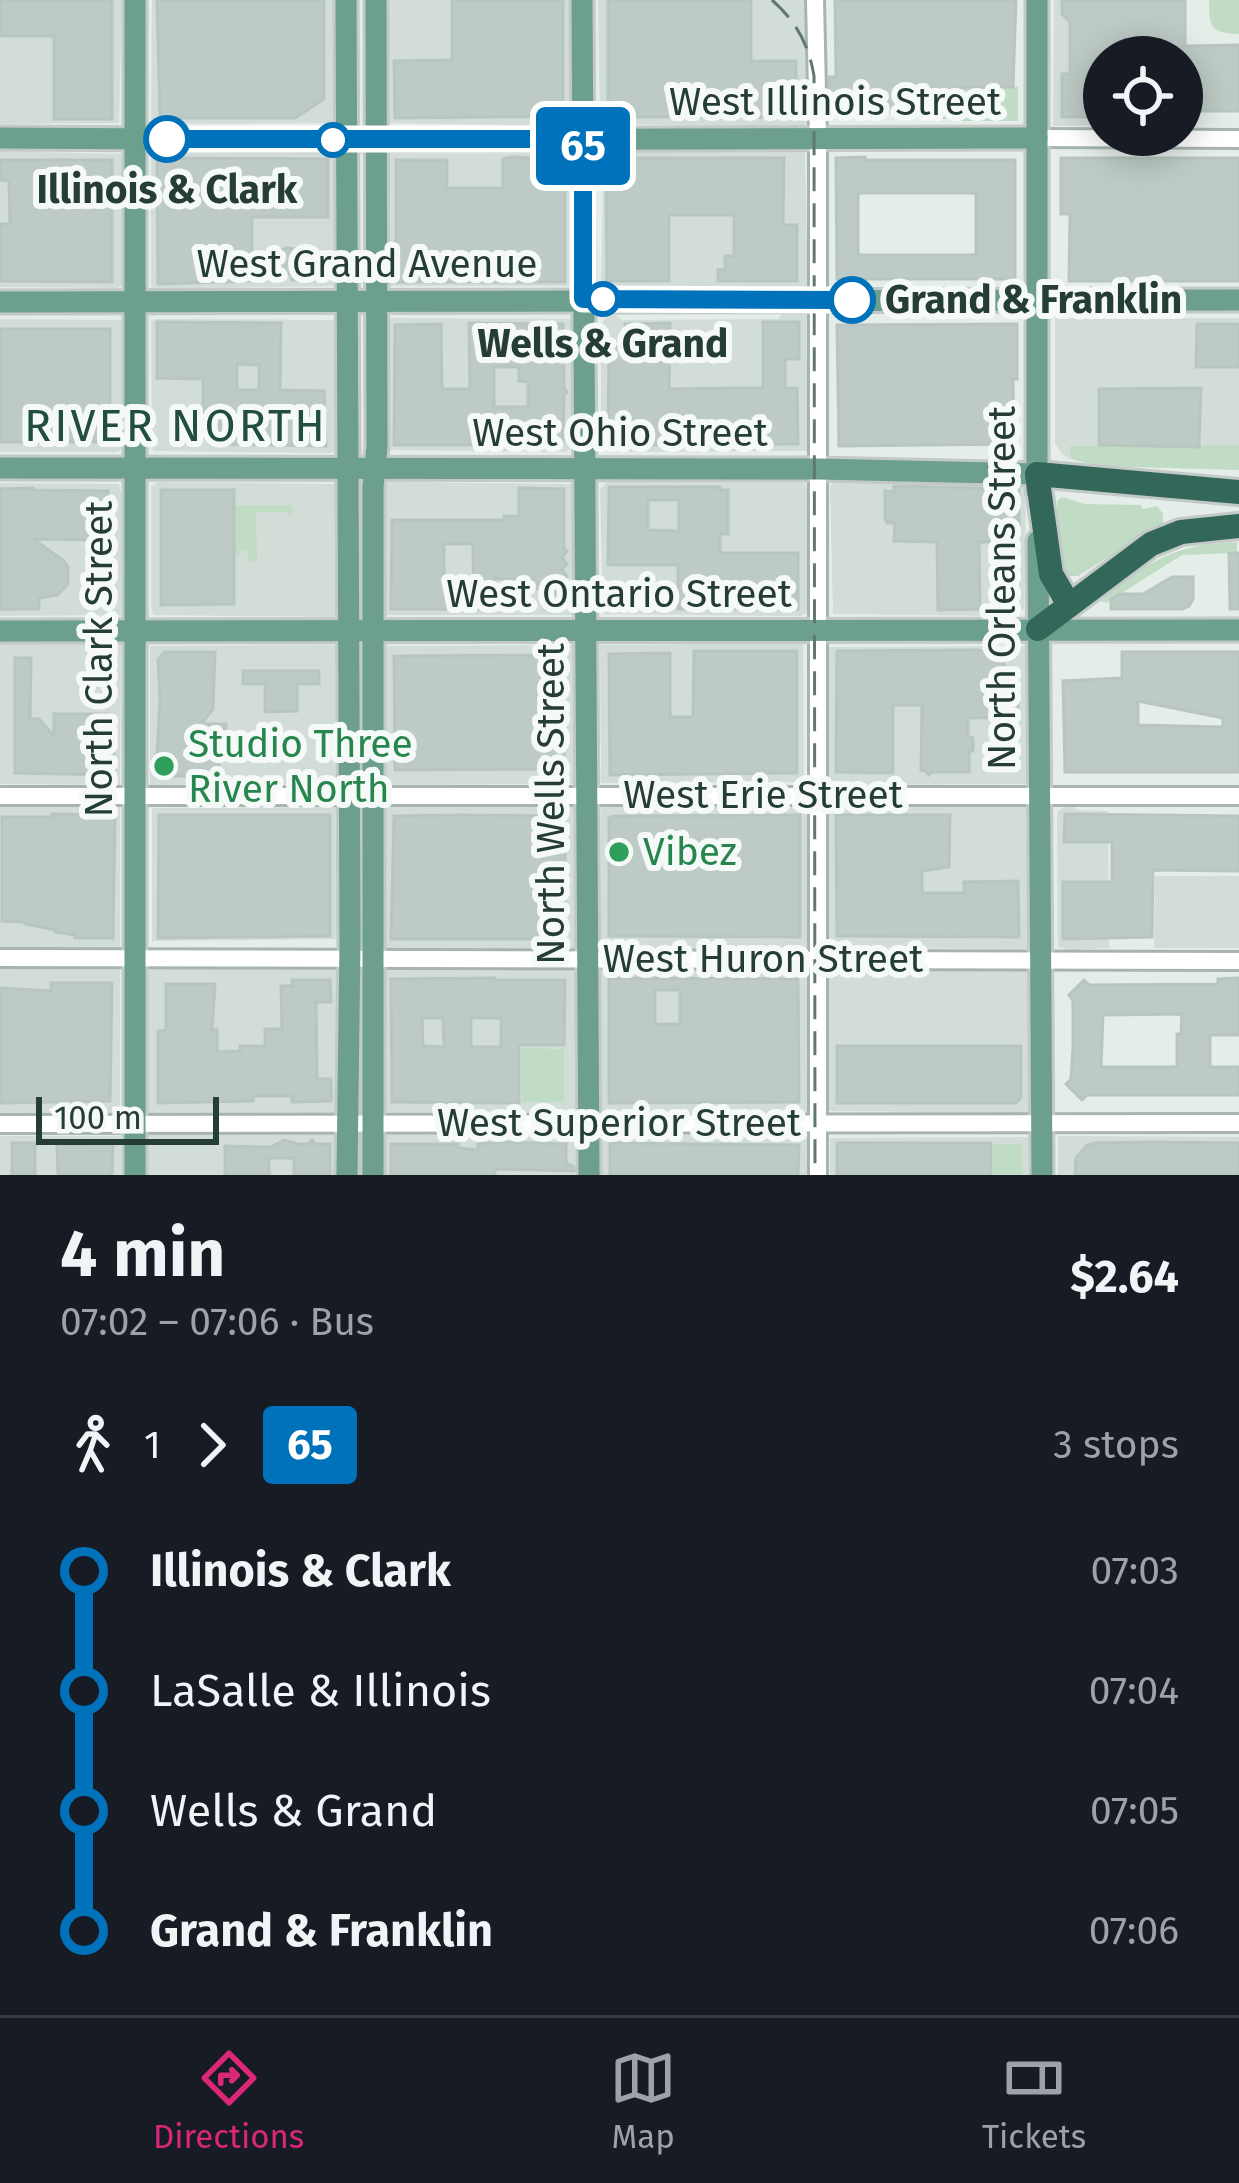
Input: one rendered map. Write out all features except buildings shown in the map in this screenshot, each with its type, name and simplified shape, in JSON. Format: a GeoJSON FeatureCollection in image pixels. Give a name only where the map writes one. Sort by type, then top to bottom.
{"type":"FeatureCollection","features":[{"type":"Feature","properties":{"kind":"highway","name":"West Ohio Street"},"geometry":{"type":"LineString","coordinates":[[1037,474],[1239,492]]}},
{"type":"Feature","properties":{"kind":"highway"},"geometry":{"type":"LineString","coordinates":[[1037,474],[1051,574],[1069,605]]}},
{"type":"Feature","properties":{"kind":"highway"},"geometry":{"type":"LineString","coordinates":[[1038,629],[1151,544],[1181,532],[1239,526]]}},
{"type":"Feature","properties":{"kind":"main road","name":"North Clark Street"},"geometry":{"type":"LineString","coordinates":[[135,0],[135,1175]]}},
{"type":"Feature","properties":{"kind":"main road"},"geometry":{"type":"LineString","coordinates":[[346,0],[350,796],[373,1175]]}},
{"type":"Feature","properties":{"kind":"main road"},"geometry":{"type":"LineString","coordinates":[[347,1175],[347,1122],[374,795],[376,0]]}},
{"type":"Feature","properties":{"kind":"main road","name":"North Wells Street"},"geometry":{"type":"LineString","coordinates":[[582,0],[589,1175]]}},
{"type":"Feature","properties":{"kind":"main road","name":"North Orleans Street"},"geometry":{"type":"LineString","coordinates":[[1037,0],[1042,1175]]}},
{"type":"Feature","properties":{"kind":"main road","name":"West Illinois Street"},"geometry":{"type":"LineString","coordinates":[[0,138],[1037,138]]}},
{"type":"Feature","properties":{"kind":"main road","name":"West Grand Avenue"},"geometry":{"type":"LineString","coordinates":[[0,302],[1239,300]]}},
{"type":"Feature","properties":{"kind":"main road","name":"West Ohio Street"},"geometry":{"type":"LineString","coordinates":[[0,468],[1037,474]]}},
{"type":"Feature","properties":{"kind":"main road","name":"West Ontario Street"},"geometry":{"type":"LineString","coordinates":[[0,631],[1239,630]]}},
{"type":"Feature","properties":{"kind":"street"},"geometry":{"type":"LineString","coordinates":[[814,0],[818,1175]]}},
{"type":"Feature","properties":{"kind":"street","name":"West Illinois Street"},"geometry":{"type":"LineString","coordinates":[[1037,138],[1239,140]]}},
{"type":"Feature","properties":{"kind":"street","name":"West Erie Street"},"geometry":{"type":"LineString","coordinates":[[0,796],[1239,796]]}},
{"type":"Feature","properties":{"kind":"street","name":"West Huron Street"},"geometry":{"type":"LineString","coordinates":[[0,958],[1239,961]]}},
{"type":"Feature","properties":{"kind":"street","name":"West Superior Street"},"geometry":{"type":"LineString","coordinates":[[0,1124],[1239,1123]]}},
{"type":"Feature","properties":{"kind":"shaded area"},"geometry":{"type":"Polygon","coordinates":[[[0,0],[122,0],[119,123],[0,124],[0,0]]]}},
{"type":"Feature","properties":{"kind":"shaded area"},"geometry":{"type":"Polygon","coordinates":[[[152,0],[336,0],[335,123],[151,124],[152,0]]]}},
{"type":"Feature","properties":{"kind":"shaded area"},"geometry":{"type":"Polygon","coordinates":[[[385,0],[575,0],[571,124],[386,123],[385,0]]]}},
{"type":"Feature","properties":{"kind":"shaded area"},"geometry":{"type":"Polygon","coordinates":[[[598,0],[805,0],[806,124],[603,124],[598,0]]]}},
{"type":"Feature","properties":{"kind":"shaded area"},"geometry":{"type":"Polygon","coordinates":[[[1054,0],[1183,0],[1183,36],[1083,36],[1083,125],[1053,126],[1054,0]]]}},
{"type":"Feature","properties":{"kind":"shaded area"},"geometry":{"type":"Polygon","coordinates":[[[557,150],[574,157],[574,286],[387,286],[389,154],[557,150]]]}},
{"type":"Feature","properties":{"kind":"shaded area"},"geometry":{"type":"Polygon","coordinates":[[[0,151],[122,154],[123,285],[0,287],[0,151]]]}},
{"type":"Feature","properties":{"kind":"shaded area"},"geometry":{"type":"Polygon","coordinates":[[[162,152],[333,153],[336,286],[154,290],[151,157],[162,152]]]}},
{"type":"Feature","properties":{"kind":"shaded area"},"geometry":{"type":"Polygon","coordinates":[[[607,152],[805,153],[808,288],[607,288],[601,283],[607,152]]]}},
{"type":"Feature","properties":{"kind":"shaded area"},"geometry":{"type":"Polygon","coordinates":[[[782,314],[807,314],[808,451],[607,452],[601,448],[601,325],[607,316],[622,320],[778,319],[782,314]]]}},
{"type":"Feature","properties":{"kind":"shaded area"},"geometry":{"type":"Polygon","coordinates":[[[392,318],[571,319],[575,332],[574,448],[566,452],[388,450],[386,322],[392,318]]]}},
{"type":"Feature","properties":{"kind":"shaded area"},"geometry":{"type":"Polygon","coordinates":[[[1055,318],[1239,318],[1239,445],[1071,446],[1071,459],[1062,454],[1055,443],[1055,318]]]}},
{"type":"Feature","properties":{"kind":"shaded area"},"geometry":{"type":"Polygon","coordinates":[[[0,319],[121,320],[122,449],[0,452],[0,319]]]}},
{"type":"Feature","properties":{"kind":"shaded area"},"geometry":{"type":"Polygon","coordinates":[[[335,320],[336,451],[154,451],[151,322],[335,320]]]}},
{"type":"Feature","properties":{"kind":"shaded area"},"geometry":{"type":"Polygon","coordinates":[[[158,482],[338,484],[339,614],[154,615],[151,487],[158,482]]]}},
{"type":"Feature","properties":{"kind":"shaded area"},"geometry":{"type":"Polygon","coordinates":[[[389,482],[573,484],[573,615],[384,615],[383,487],[389,482]]]}},
{"type":"Feature","properties":{"kind":"shaded area"},"geometry":{"type":"Polygon","coordinates":[[[607,482],[804,483],[808,613],[603,614],[600,489],[607,482]]]}},
{"type":"Feature","properties":{"kind":"shaded area"},"geometry":{"type":"Polygon","coordinates":[[[833,482],[1021,483],[1026,492],[1024,609],[1003,616],[833,614],[833,482]]]}},
{"type":"Feature","properties":{"kind":"shaded area"},"geometry":{"type":"Polygon","coordinates":[[[0,483],[119,484],[121,615],[0,616],[0,483]]]}},
{"type":"Feature","properties":{"kind":"shaded area"},"geometry":{"type":"Polygon","coordinates":[[[0,643],[121,643],[120,785],[0,784],[0,643]]]}},
{"type":"Feature","properties":{"kind":"shaded area"},"geometry":{"type":"Polygon","coordinates":[[[803,643],[804,782],[601,783],[600,645],[803,643]]]}},
{"type":"Feature","properties":{"kind":"shaded area"},"geometry":{"type":"Polygon","coordinates":[[[340,645],[341,784],[150,785],[150,646],[340,645]]]}},
{"type":"Feature","properties":{"kind":"shaded area"},"geometry":{"type":"Polygon","coordinates":[[[573,645],[574,784],[383,785],[382,646],[573,645]]]}},
{"type":"Feature","properties":{"kind":"shaded area"},"geometry":{"type":"Polygon","coordinates":[[[1026,646],[1026,784],[829,785],[828,647],[1026,646]]]}},
{"type":"Feature","properties":{"kind":"shaded area"},"geometry":{"type":"Polygon","coordinates":[[[828,805],[1027,805],[1028,949],[829,948],[828,805]]]}},
{"type":"Feature","properties":{"kind":"shaded area"},"geometry":{"type":"Polygon","coordinates":[[[382,806],[579,806],[578,954],[381,953],[382,806]]]}},
{"type":"Feature","properties":{"kind":"shaded area"},"geometry":{"type":"Polygon","coordinates":[[[1067,806],[1108,811],[1109,948],[1058,947],[1057,816],[1067,806]]]}},
{"type":"Feature","properties":{"kind":"shaded area"},"geometry":{"type":"Polygon","coordinates":[[[0,807],[120,807],[120,948],[0,948],[0,807]]]}},
{"type":"Feature","properties":{"kind":"shaded area"},"geometry":{"type":"Polygon","coordinates":[[[338,807],[338,939],[152,941],[152,808],[338,807]]]}},
{"type":"Feature","properties":{"kind":"shaded area"},"geometry":{"type":"Polygon","coordinates":[[[601,807],[807,807],[807,949],[601,949],[601,807]]]}},
{"type":"Feature","properties":{"kind":"shaded area"},"geometry":{"type":"Polygon","coordinates":[[[1155,876],[1239,876],[1239,948],[1154,948],[1155,876]]]}},
{"type":"Feature","properties":{"kind":"shaded area"},"geometry":{"type":"Polygon","coordinates":[[[148,967],[340,967],[340,1114],[148,1114],[148,967]]]}},
{"type":"Feature","properties":{"kind":"shaded area"},"geometry":{"type":"Polygon","coordinates":[[[599,968],[808,969],[807,1112],[599,1112],[599,968]]]}},
{"type":"Feature","properties":{"kind":"shaded area"},"geometry":{"type":"Polygon","coordinates":[[[0,969],[120,969],[120,1113],[0,1113],[0,969]]]}},
{"type":"Feature","properties":{"kind":"shaded area"},"geometry":{"type":"Polygon","coordinates":[[[380,969],[575,969],[575,1112],[380,1112],[380,969]]]}},
{"type":"Feature","properties":{"kind":"shaded area"},"geometry":{"type":"Polygon","coordinates":[[[828,970],[1028,971],[1030,1113],[829,1111],[828,970]]]}},
{"type":"Feature","properties":{"kind":"shaded area"},"geometry":{"type":"Polygon","coordinates":[[[380,1132],[575,1132],[575,1175],[380,1175],[380,1132]]]}},
{"type":"Feature","properties":{"kind":"shaded area"},"geometry":{"type":"Polygon","coordinates":[[[148,1134],[341,1134],[341,1175],[148,1175],[148,1134]]]}},
{"type":"Feature","properties":{"kind":"shaded area"},"geometry":{"type":"Polygon","coordinates":[[[599,1134],[811,1135],[810,1175],[598,1175],[599,1134]]]}},
{"type":"Feature","properties":{"kind":"shaded area"},"geometry":{"type":"Polygon","coordinates":[[[0,1136],[121,1136],[121,1175],[0,1175],[0,1136]]]}},
{"type":"Feature","properties":{"kind":"shaded area"},"geometry":{"type":"Polygon","coordinates":[[[1058,1136],[1239,1137],[1239,1175],[1058,1175],[1058,1136]]]}},
{"type":"Feature","properties":{"kind":"shaded area"},"geometry":{"type":"Polygon","coordinates":[[[1028,1137],[1028,1175],[830,1175],[830,1138],[1028,1137]]]}},
{"type":"Feature","properties":{"kind":"green space"},"geometry":{"type":"Polygon","coordinates":[[[1209,0],[1239,0],[1239,34],[1213,27],[1209,0]]]}},
{"type":"Feature","properties":{"kind":"green space"},"geometry":{"type":"Polygon","coordinates":[[[1018,87],[1018,121],[961,121],[961,110],[955,109],[955,88],[1018,87]]]}},
{"type":"Feature","properties":{"kind":"green space"},"geometry":{"type":"Polygon","coordinates":[[[1239,445],[1239,470],[1097,466],[1071,459],[1070,446],[1239,445]]]}},
{"type":"Feature","properties":{"kind":"green space"},"geometry":{"type":"Polygon","coordinates":[[[1062,497],[1084,504],[1157,506],[1163,525],[1148,528],[1078,576],[1068,576],[1058,566],[1057,501],[1062,497]]]}},
{"type":"Feature","properties":{"kind":"green space"},"geometry":{"type":"Polygon","coordinates":[[[291,505],[293,515],[256,512],[257,560],[250,562],[246,550],[234,555],[234,506],[291,505]]]}},
{"type":"Feature","properties":{"kind":"green space"},"geometry":{"type":"Polygon","coordinates":[[[1237,542],[1237,553],[1182,555],[1106,603],[1101,601],[1163,557],[1237,542]]]}},
{"type":"Feature","properties":{"kind":"green space"},"geometry":{"type":"Polygon","coordinates":[[[522,1048],[564,1049],[564,1102],[522,1102],[522,1048]]]}},
{"type":"Feature","properties":{"kind":"green space"},"geometry":{"type":"Polygon","coordinates":[[[993,1144],[1022,1144],[1022,1175],[993,1175],[993,1144]]]}},
{"type":"Feature","properties":{"kind":"railway"},"geometry":{"type":"LineString","coordinates":[[772,0],[800,34],[814,76],[815,1175]]}},
{"type":"Feature","properties":{"kind":"bus line","name":"65"},"geometry":{"type":"LineString","coordinates":[[167,139],[583,139],[583,299],[852,300]]}},
{"type":"Feature","properties":{"kind":"place","name":"Illinois & Clark"},"geometry":{"type":"Point","coordinates":[167,139]}},
{"type":"Feature","properties":{"kind":"place","name":"Wells & Grand"},"geometry":{"type":"Point","coordinates":[603,299]}},
{"type":"Feature","properties":{"kind":"place","name":"Grand & Franklin"},"geometry":{"type":"Point","coordinates":[852,300]}},
{"type":"Feature","properties":{"kind":"place","name":"Studio Three River North"},"geometry":{"type":"Point","coordinates":[164,766]}},
{"type":"Feature","properties":{"kind":"place","name":"Vibez"},"geometry":{"type":"Point","coordinates":[619,852]}},
{"type":"Feature","properties":{"kind":"district","name":"RIVER NORTH"},"geometry":{"type":"Point","coordinates":[176,426]}}]}
